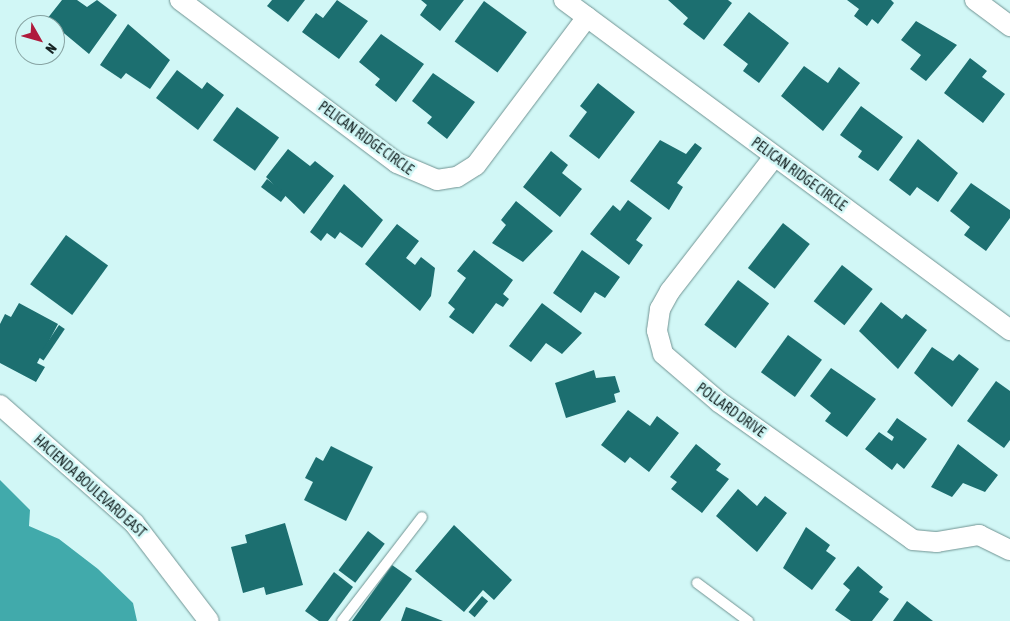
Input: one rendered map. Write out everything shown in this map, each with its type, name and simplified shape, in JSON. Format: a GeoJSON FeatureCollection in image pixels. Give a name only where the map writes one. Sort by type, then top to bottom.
{"type":"FeatureCollection","features":[{"type":"Feature","properties":{"kind":"street","name":"PELICAN RIDGE CIRCLE"},"geometry":{"type":"LineString","coordinates":[[564,0],[1010,330]]}},
{"type":"Feature","properties":{"kind":"street"},"geometry":{"type":"LineString","coordinates":[[975,0],[1010,26]]}},
{"type":"Feature","properties":{"kind":"street","name":"PELICAN RIDGE CIRCLE"},"geometry":{"type":"LineString","coordinates":[[187,2],[397,164],[437,180],[457,177],[476,165],[587,17]]}},
{"type":"Feature","properties":{"kind":"street","name":"POLLARD DRIVE"},"geometry":{"type":"LineString","coordinates":[[774,157],[670,291],[660,309],[657,332],[664,354],[692,382],[913,540],[937,542],[979,535],[1010,550]]}},
{"type":"Feature","properties":{"kind":"street","name":"HACIENDA BOULEVARD EAST"},"geometry":{"type":"LineString","coordinates":[[0,405],[134,523],[209,621]]}},
{"type":"Feature","properties":{"kind":"lane"},"geometry":{"type":"LineString","coordinates":[[342,621],[422,517]]}},
{"type":"Feature","properties":{"kind":"lane"},"geometry":{"type":"LineString","coordinates":[[697,583],[748,621]]}},
{"type":"Feature","properties":{"kind":"water"},"geometry":{"type":"Polygon","coordinates":[[[0,480],[30,510],[29,526],[59,539],[98,569],[133,603],[137,621],[0,621],[0,480]]]}},
{"type":"Feature","properties":{"kind":"building"},"geometry":{"type":"Polygon","coordinates":[[[62,0],[77,0],[87,7],[97,0],[117,15],[89,54],[65,34],[65,15],[50,15],[62,0]]]}},
{"type":"Feature","properties":{"kind":"building"},"geometry":{"type":"Polygon","coordinates":[[[272,0],[305,0],[288,22],[267,6],[272,0]]]}},
{"type":"Feature","properties":{"kind":"building"},"geometry":{"type":"Polygon","coordinates":[[[337,0],[368,21],[339,59],[302,32],[316,13],[323,18],[337,0]]]}},
{"type":"Feature","properties":{"kind":"building"},"geometry":{"type":"Polygon","coordinates":[[[421,0],[464,0],[440,31],[420,15],[427,5],[421,0]]]}},
{"type":"Feature","properties":{"kind":"building"},"geometry":{"type":"Polygon","coordinates":[[[668,0],[728,0],[732,3],[704,40],[683,24],[688,18],[668,0]]]}},
{"type":"Feature","properties":{"kind":"building"},"geometry":{"type":"Polygon","coordinates":[[[847,0],[891,0],[894,3],[878,24],[872,19],[867,26],[854,16],[859,9],[847,0]]]}},
{"type":"Feature","properties":{"kind":"building"},"geometry":{"type":"Polygon","coordinates":[[[484,1],[527,32],[497,73],[455,41],[484,1]]]}},
{"type":"Feature","properties":{"kind":"building"},"geometry":{"type":"Polygon","coordinates":[[[749,12],[789,43],[759,83],[743,71],[748,64],[723,45],[749,12]]]}},
{"type":"Feature","properties":{"kind":"building"},"geometry":{"type":"Polygon","coordinates":[[[916,21],[957,45],[926,81],[910,69],[921,55],[901,40],[916,21]]]}},
{"type":"Feature","properties":{"kind":"building"},"geometry":{"type":"Polygon","coordinates":[[[128,24],[170,60],[150,89],[126,73],[121,79],[100,65],[128,24]]]}},
{"type":"Feature","properties":{"kind":"building"},"geometry":{"type":"Polygon","coordinates":[[[381,34],[424,64],[396,102],[375,85],[380,79],[359,62],[381,34]]]}},
{"type":"Feature","properties":{"kind":"building"},"geometry":{"type":"Polygon","coordinates":[[[970,58],[987,71],[982,77],[1005,94],[983,123],[944,93],[970,58]]]}},
{"type":"Feature","properties":{"kind":"building"},"geometry":{"type":"Polygon","coordinates":[[[804,66],[828,83],[839,67],[860,83],[823,131],[781,96],[804,66]]]}},
{"type":"Feature","properties":{"kind":"building"},"geometry":{"type":"Polygon","coordinates":[[[177,70],[202,89],[207,82],[224,95],[198,130],[156,98],[177,70]]]}},
{"type":"Feature","properties":{"kind":"building"},"geometry":{"type":"Polygon","coordinates":[[[433,73],[475,102],[447,139],[427,123],[432,117],[412,101],[433,73]]]}},
{"type":"Feature","properties":{"kind":"building"},"geometry":{"type":"Polygon","coordinates":[[[598,83],[635,112],[599,159],[569,136],[587,112],[580,106],[598,83]]]}},
{"type":"Feature","properties":{"kind":"building"},"geometry":{"type":"Polygon","coordinates":[[[861,106],[903,137],[878,171],[858,157],[862,151],[840,135],[861,106]]]}},
{"type":"Feature","properties":{"kind":"building"},"geometry":{"type":"Polygon","coordinates":[[[237,107],[279,138],[255,171],[213,140],[237,107]]]}},
{"type":"Feature","properties":{"kind":"building"},"geometry":{"type":"Polygon","coordinates":[[[918,139],[958,173],[938,202],[917,187],[910,196],[889,180],[918,139]]]}},
{"type":"Feature","properties":{"kind":"building"},"geometry":{"type":"Polygon","coordinates":[[[660,140],[686,154],[695,143],[702,148],[677,183],[683,187],[669,210],[630,181],[660,140]]]}},
{"type":"Feature","properties":{"kind":"building"},"geometry":{"type":"Polygon","coordinates":[[[288,149],[310,166],[315,161],[334,176],[304,214],[266,177],[288,149]]]}},
{"type":"Feature","properties":{"kind":"building"},"geometry":{"type":"Polygon","coordinates":[[[551,151],[568,165],[562,173],[582,189],[560,217],[523,187],[551,151]]]}},
{"type":"Feature","properties":{"kind":"building"},"geometry":{"type":"Polygon","coordinates":[[[267,179],[287,194],[281,202],[261,187],[267,179]]]}},
{"type":"Feature","properties":{"kind":"building"},"geometry":{"type":"Polygon","coordinates":[[[971,183],[1010,210],[1010,218],[986,251],[964,235],[970,227],[950,211],[971,183]]]}},
{"type":"Feature","properties":{"kind":"building"},"geometry":{"type":"Polygon","coordinates":[[[344,184],[383,220],[362,248],[340,232],[335,239],[327,233],[321,241],[310,232],[344,184]]]}},
{"type":"Feature","properties":{"kind":"building"},"geometry":{"type":"Polygon","coordinates":[[[628,200],[652,218],[636,240],[643,245],[629,265],[590,234],[613,205],[620,211],[628,200]]]}},
{"type":"Feature","properties":{"kind":"building"},"geometry":{"type":"Polygon","coordinates":[[[516,201],[553,231],[523,262],[492,243],[506,225],[501,220],[516,201]]]}},
{"type":"Feature","properties":{"kind":"building"},"geometry":{"type":"Polygon","coordinates":[[[783,223],[810,244],[775,289],[748,268],[783,223]]]}},
{"type":"Feature","properties":{"kind":"building"},"geometry":{"type":"Polygon","coordinates":[[[397,224],[419,241],[406,258],[415,265],[421,257],[435,268],[431,296],[420,311],[365,264],[397,224]]]}},
{"type":"Feature","properties":{"kind":"building"},"geometry":{"type":"Polygon","coordinates":[[[66,235],[108,266],[72,315],[30,284],[66,235]]]}},
{"type":"Feature","properties":{"kind":"building"},"geometry":{"type":"Polygon","coordinates":[[[474,250],[513,280],[503,294],[509,299],[503,307],[496,303],[473,334],[449,317],[455,309],[448,303],[466,278],[457,271],[474,250]]]}},
{"type":"Feature","properties":{"kind":"building"},"geometry":{"type":"Polygon","coordinates":[[[582,250],[620,277],[605,298],[595,292],[581,313],[553,293],[582,250]]]}},
{"type":"Feature","properties":{"kind":"building"},"geometry":{"type":"Polygon","coordinates":[[[842,265],[873,289],[844,325],[814,301],[842,265]]]}},
{"type":"Feature","properties":{"kind":"building"},"geometry":{"type":"Polygon","coordinates":[[[738,280],[769,303],[735,348],[704,325],[738,280]]]}},
{"type":"Feature","properties":{"kind":"building"},"geometry":{"type":"Polygon","coordinates":[[[881,302],[902,319],[906,314],[927,330],[898,369],[859,331],[881,302]]]}},
{"type":"Feature","properties":{"kind":"building"},"geometry":{"type":"Polygon","coordinates":[[[19,303],[58,324],[37,363],[45,367],[36,382],[0,363],[0,324],[5,314],[11,317],[19,303]]]}},
{"type":"Feature","properties":{"kind":"building"},"geometry":{"type":"Polygon","coordinates":[[[542,303],[582,333],[562,354],[546,343],[531,362],[509,346],[542,303]]]}},
{"type":"Feature","properties":{"kind":"building"},"geometry":{"type":"Polygon","coordinates":[[[59,325],[65,329],[44,360],[38,357],[59,325]]]}},
{"type":"Feature","properties":{"kind":"building"},"geometry":{"type":"Polygon","coordinates":[[[788,335],[822,360],[795,397],[761,372],[788,335]]]}},
{"type":"Feature","properties":{"kind":"building"},"geometry":{"type":"Polygon","coordinates":[[[932,347],[953,361],[959,354],[979,369],[952,407],[914,373],[932,347]]]}},
{"type":"Feature","properties":{"kind":"building"},"geometry":{"type":"Polygon","coordinates":[[[831,368],[876,399],[847,437],[825,421],[831,413],[810,396],[831,368]]]}},
{"type":"Feature","properties":{"kind":"building"},"geometry":{"type":"Polygon","coordinates":[[[594,370],[596,378],[615,376],[620,392],[614,394],[616,402],[566,418],[555,383],[594,370]]]}},
{"type":"Feature","properties":{"kind":"building"},"geometry":{"type":"Polygon","coordinates":[[[996,381],[1010,391],[1010,440],[1004,448],[967,421],[996,381]]]}},
{"type":"Feature","properties":{"kind":"building"},"geometry":{"type":"Polygon","coordinates":[[[628,410],[650,426],[657,416],[679,433],[649,472],[630,457],[625,463],[601,445],[628,410]]]}},
{"type":"Feature","properties":{"kind":"building"},"geometry":{"type":"Polygon","coordinates":[[[897,418],[927,439],[904,469],[897,463],[892,470],[865,449],[879,432],[892,441],[894,437],[887,432],[897,418]]]}},
{"type":"Feature","properties":{"kind":"building"},"geometry":{"type":"Polygon","coordinates":[[[696,444],[721,464],[716,470],[729,479],[702,513],[671,489],[677,482],[670,477],[696,444]]]}},
{"type":"Feature","properties":{"kind":"building"},"geometry":{"type":"Polygon","coordinates":[[[958,444],[998,475],[985,492],[963,483],[952,497],[931,487],[958,444]]]}},
{"type":"Feature","properties":{"kind":"building"},"geometry":{"type":"Polygon","coordinates":[[[331,446],[373,467],[346,521],[304,500],[313,482],[305,478],[316,457],[323,461],[331,446]]]}},
{"type":"Feature","properties":{"kind":"building"},"geometry":{"type":"Polygon","coordinates":[[[738,489],[757,506],[765,496],[787,513],[757,552],[716,516],[738,489]]]}},
{"type":"Feature","properties":{"kind":"building"},"geometry":{"type":"Polygon","coordinates":[[[285,523],[303,585],[266,595],[264,587],[243,593],[231,547],[247,543],[245,535],[285,523]]]}},
{"type":"Feature","properties":{"kind":"building"},"geometry":{"type":"Polygon","coordinates":[[[454,525],[512,580],[494,600],[483,590],[464,612],[415,571],[454,525]]]}},
{"type":"Feature","properties":{"kind":"building"},"geometry":{"type":"Polygon","coordinates":[[[806,527],[830,545],[826,551],[836,558],[812,590],[783,568],[806,527]]]}},
{"type":"Feature","properties":{"kind":"building"},"geometry":{"type":"Polygon","coordinates":[[[368,531],[385,544],[355,583],[339,570],[368,531]]]}},
{"type":"Feature","properties":{"kind":"building"},"geometry":{"type":"Polygon","coordinates":[[[392,565],[412,579],[380,621],[352,621],[392,565]]]}},
{"type":"Feature","properties":{"kind":"building"},"geometry":{"type":"Polygon","coordinates":[[[858,566],[883,587],[879,592],[889,599],[872,621],[851,621],[835,610],[850,590],[843,584],[858,566]]]}},
{"type":"Feature","properties":{"kind":"building"},"geometry":{"type":"Polygon","coordinates":[[[334,572],[353,587],[328,621],[319,621],[305,611],[334,572]]]}},
{"type":"Feature","properties":{"kind":"building"},"geometry":{"type":"Polygon","coordinates":[[[482,596],[488,601],[475,617],[469,612],[482,596]]]}},
{"type":"Feature","properties":{"kind":"building"},"geometry":{"type":"Polygon","coordinates":[[[907,601],[933,621],[893,621],[907,601]]]}},
{"type":"Feature","properties":{"kind":"building"},"geometry":{"type":"Polygon","coordinates":[[[406,607],[415,610],[443,621],[401,621],[406,607]]]}}]}
